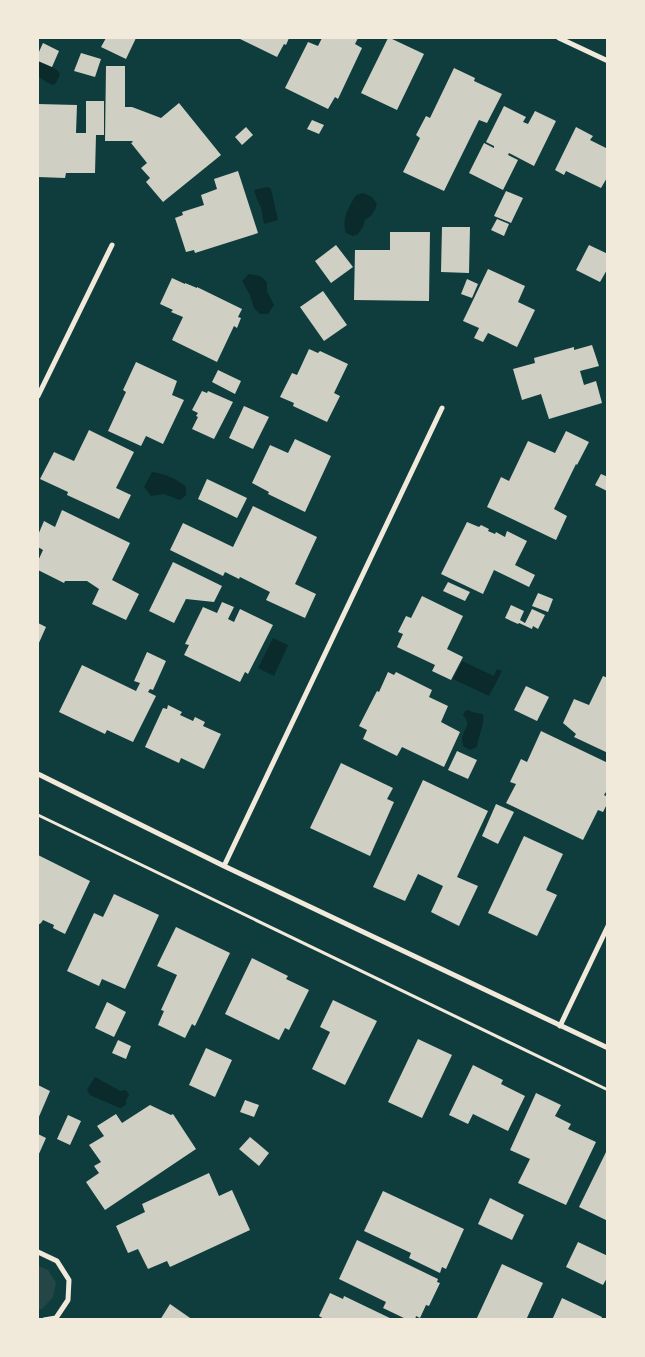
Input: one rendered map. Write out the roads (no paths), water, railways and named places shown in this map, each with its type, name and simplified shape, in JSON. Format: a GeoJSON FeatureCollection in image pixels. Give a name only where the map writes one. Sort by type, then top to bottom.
{"type":"FeatureCollection","features":[{"type":"Feature","properties":{"kind":"street"},"geometry":{"type":"LineString","coordinates":[[559,38],[608,60]]}},
{"type":"Feature","properties":{"kind":"street"},"geometry":{"type":"LineString","coordinates":[[38,396],[112,245]]}},
{"type":"Feature","properties":{"kind":"street"},"geometry":{"type":"LineString","coordinates":[[224,866],[442,408]]}},
{"type":"Feature","properties":{"kind":"street"},"geometry":{"type":"LineString","coordinates":[[38,774],[224,866],[608,1048]]}},
{"type":"Feature","properties":{"kind":"street"},"geometry":{"type":"LineString","coordinates":[[560,1026],[608,926]]}},
{"type":"Feature","properties":{"kind":"street"},"geometry":{"type":"LineString","coordinates":[[38,1252],[57,1261],[69,1280],[68,1300],[56,1318],[44,1320]]}}]}
